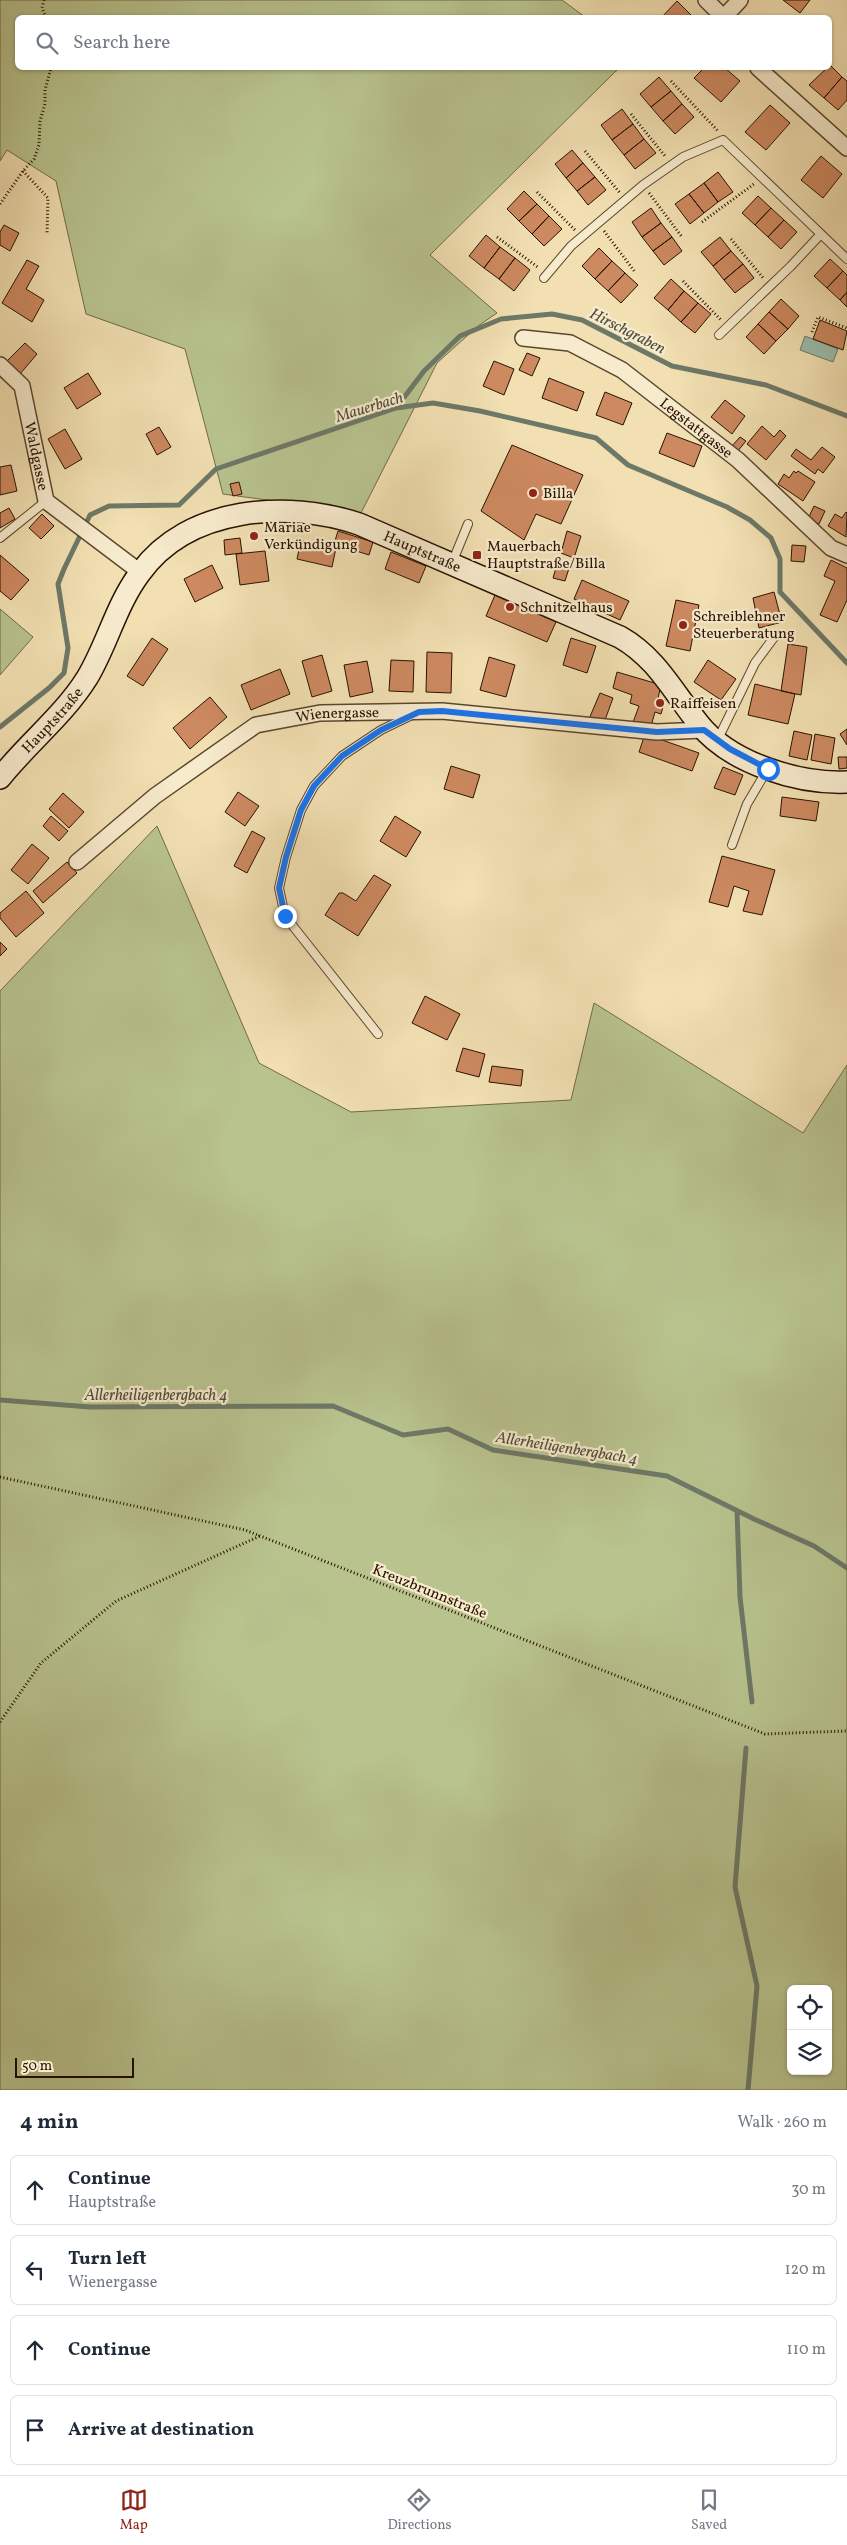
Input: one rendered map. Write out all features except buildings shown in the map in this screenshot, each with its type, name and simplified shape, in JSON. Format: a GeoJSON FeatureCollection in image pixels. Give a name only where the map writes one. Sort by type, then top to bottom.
{"type":"FeatureCollection","features":[{"type":"Feature","properties":{"kind":"main road","name":"Hauptstraße"},"geometry":{"type":"LineString","coordinates":[[0,778],[86,678],[126,596],[140,572],[169,545],[205,525],[240,514],[274,511],[314,514],[350,522],[452,563],[606,630],[633,645],[666,677],[711,736],[768,769],[807,780],[847,782]]}},
{"type":"Feature","properties":{"kind":"street"},"geometry":{"type":"LineString","coordinates":[[706,0],[722,15]]}},
{"type":"Feature","properties":{"kind":"street"},"geometry":{"type":"LineString","coordinates":[[726,15],[740,0]]}},
{"type":"Feature","properties":{"kind":"street"},"geometry":{"type":"LineString","coordinates":[[760,70],[847,148]]}},
{"type":"Feature","properties":{"kind":"street","name":"Legstattgasse"},"geometry":{"type":"LineString","coordinates":[[524,338],[570,344],[622,370],[738,460],[831,548],[847,555]]}},
{"type":"Feature","properties":{"kind":"street","name":"Waldgasse"},"geometry":{"type":"LineString","coordinates":[[0,365],[22,386],[46,501],[140,572]]}},
{"type":"Feature","properties":{"kind":"street","name":"Wienergasse"},"geometry":{"type":"LineString","coordinates":[[77,862],[154,796],[256,725],[320,713],[442,711],[711,736]]}},
{"type":"Feature","properties":{"kind":"lane"},"geometry":{"type":"LineString","coordinates":[[546,276],[581,236],[643,185],[683,157],[722,140],[847,259]]}},
{"type":"Feature","properties":{"kind":"lane"},"geometry":{"type":"LineString","coordinates":[[719,335],[770,287],[820,235]]}},
{"type":"Feature","properties":{"kind":"lane"},"geometry":{"type":"LineString","coordinates":[[0,538],[46,501]]}},
{"type":"Feature","properties":{"kind":"lane"},"geometry":{"type":"LineString","coordinates":[[452,563],[468,524]]}},
{"type":"Feature","properties":{"kind":"lane"},"geometry":{"type":"LineString","coordinates":[[711,736],[755,663],[775,636]]}},
{"type":"Feature","properties":{"kind":"lane"},"geometry":{"type":"LineString","coordinates":[[378,1034],[285,916],[279,888],[301,810],[314,786],[342,756],[381,730],[419,712]]}},
{"type":"Feature","properties":{"kind":"lane"},"geometry":{"type":"LineString","coordinates":[[732,845],[747,804],[768,769]]}},
{"type":"Feature","properties":{"kind":"path"},"geometry":{"type":"LineString","coordinates":[[44,0],[42,8],[45,15]]}},
{"type":"Feature","properties":{"kind":"path"},"geometry":{"type":"LineString","coordinates":[[0,204],[23,171],[34,159],[39,145],[40,121],[50,70]]}},
{"type":"Feature","properties":{"kind":"path"},"geometry":{"type":"LineString","coordinates":[[671,81],[719,132],[722,140]]}},
{"type":"Feature","properties":{"kind":"path"},"geometry":{"type":"LineString","coordinates":[[631,114],[672,164]]}},
{"type":"Feature","properties":{"kind":"path"},"geometry":{"type":"LineString","coordinates":[[584,152],[625,200]]}},
{"type":"Feature","properties":{"kind":"path"},"geometry":{"type":"LineString","coordinates":[[23,171],[48,198],[46,234]]}},
{"type":"Feature","properties":{"kind":"path"},"geometry":{"type":"LineString","coordinates":[[702,222],[761,178]]}},
{"type":"Feature","properties":{"kind":"path"},"geometry":{"type":"LineString","coordinates":[[643,185],[682,237]]}},
{"type":"Feature","properties":{"kind":"path"},"geometry":{"type":"LineString","coordinates":[[537,192],[581,236]]}},
{"type":"Feature","properties":{"kind":"path"},"geometry":{"type":"LineString","coordinates":[[597,222],[635,272]]}},
{"type":"Feature","properties":{"kind":"path"},"geometry":{"type":"LineString","coordinates":[[497,237],[546,276]]}},
{"type":"Feature","properties":{"kind":"path"},"geometry":{"type":"LineString","coordinates":[[731,239],[770,287]]}},
{"type":"Feature","properties":{"kind":"path"},"geometry":{"type":"LineString","coordinates":[[683,281],[728,327]]}},
{"type":"Feature","properties":{"kind":"path"},"geometry":{"type":"LineString","coordinates":[[812,332],[818,317],[847,328]]}},
{"type":"Feature","properties":{"kind":"path","name":"Kreuzbrunnstraße"},"geometry":{"type":"LineString","coordinates":[[0,1477],[246,1530],[765,1734],[847,1731]]}},
{"type":"Feature","properties":{"kind":"path"},"geometry":{"type":"LineString","coordinates":[[0,1722],[40,1663],[116,1601],[260,1536]]}},
{"type":"Feature","properties":{"kind":"green space"},"geometry":{"type":"Polygon","coordinates":[[[0,0],[562,0],[582,15],[15,15],[15,70],[617,70],[430,255],[497,313],[478,326],[437,363],[361,513],[223,494],[185,349],[86,314],[56,181],[7,150],[0,161],[0,0]]]}},
{"type":"Feature","properties":{"kind":"green space"},"geometry":{"type":"Polygon","coordinates":[[[0,609],[33,637],[0,675],[0,609]]]}},
{"type":"Feature","properties":{"kind":"green space"},"geometry":{"type":"Polygon","coordinates":[[[157,826],[259,1063],[351,1112],[571,1100],[594,1003],[803,1133],[847,1065],[847,2090],[0,2090],[0,991],[157,826]]]}},
{"type":"Feature","properties":{"kind":"shaded area"},"geometry":{"type":"Polygon","coordinates":[[[805,336],[838,349],[833,362],[800,350],[805,336]]]}},
{"type":"Feature","properties":{"kind":"waterway","name":"Hirschgraben"},"geometry":{"type":"LineString","coordinates":[[396,408],[424,371],[460,336],[501,319],[552,314],[582,320],[672,366],[766,385],[847,416]]}},
{"type":"Feature","properties":{"kind":"waterway","name":"Mauerbach"},"geometry":{"type":"LineString","coordinates":[[0,727],[49,688],[64,673],[68,648],[58,584],[90,515],[109,506],[179,505],[216,469],[396,408],[433,403],[480,411],[596,438],[628,465],[727,507],[750,520],[771,538],[780,559],[780,592],[847,663]]}},
{"type":"Feature","properties":{"kind":"waterway","name":"Allerheiligenbergbach 4"},"geometry":{"type":"LineString","coordinates":[[0,1400],[90,1407],[333,1406],[403,1435],[448,1429],[493,1450],[667,1476],[814,1546],[847,1568]]}},
{"type":"Feature","properties":{"kind":"waterway"},"geometry":{"type":"LineString","coordinates":[[737,1511],[740,1597],[752,1702]]}},
{"type":"Feature","properties":{"kind":"waterway"},"geometry":{"type":"LineString","coordinates":[[746,1748],[735,1887],[757,1986],[748,2090]]}},
{"type":"Feature","properties":{"kind":"place","name":"Billa"},"geometry":{"type":"Point","coordinates":[533,493]}},
{"type":"Feature","properties":{"kind":"place","name":"Mariae Verkündigung"},"geometry":{"type":"Point","coordinates":[254,536]}},
{"type":"Feature","properties":{"kind":"place","name":"Mauerbach Hauptstraße/Billa"},"geometry":{"type":"Point","coordinates":[477,555]}},
{"type":"Feature","properties":{"kind":"place","name":"Schnitzelhaus"},"geometry":{"type":"Point","coordinates":[510,607]}},
{"type":"Feature","properties":{"kind":"place","name":"Schreiblehner Steuerberatung"},"geometry":{"type":"Point","coordinates":[683,625]}},
{"type":"Feature","properties":{"kind":"place","name":"Raiffeisen"},"geometry":{"type":"Point","coordinates":[660,703]}},
{"type":"Feature","properties":{"kind":"route"},"geometry":{"type":"LineString","coordinates":[[285,916],[279,888],[286,857],[301,810],[314,786],[342,756],[381,730],[419,712],[442,711],[657,732],[704,730],[746,759],[768,769]]}}]}
